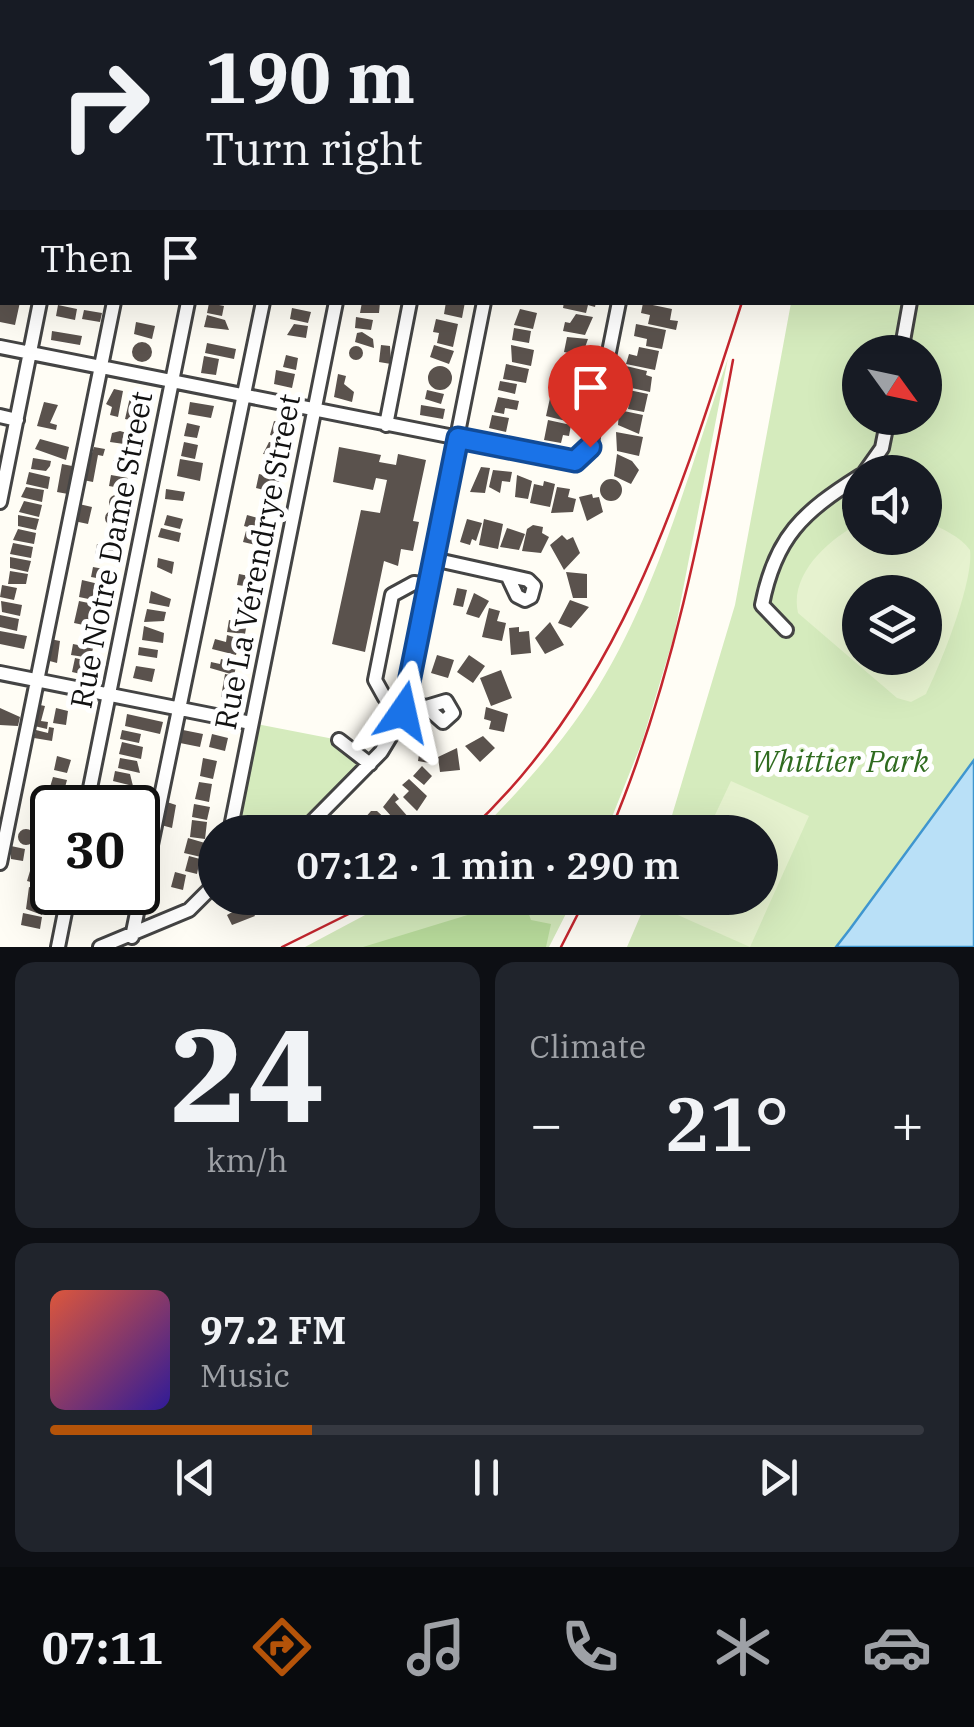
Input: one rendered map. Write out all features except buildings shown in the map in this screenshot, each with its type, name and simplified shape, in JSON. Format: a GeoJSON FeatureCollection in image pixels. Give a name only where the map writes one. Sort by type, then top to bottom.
{"type":"FeatureCollection","features":[{"type":"Feature","properties":{"kind":"street"},"geometry":{"type":"LineString","coordinates":[[0,502],[39,305]]}},
{"type":"Feature","properties":{"kind":"street"},"geometry":{"type":"LineString","coordinates":[[0,862],[113,305]]}},
{"type":"Feature","properties":{"kind":"street","name":"Rue Notre Dame Street"},"geometry":{"type":"LineString","coordinates":[[90,785],[187,305]]}},
{"type":"Feature","properties":{"kind":"street"},"geometry":{"type":"LineString","coordinates":[[132,938],[262,305]]}},
{"type":"Feature","properties":{"kind":"street","name":"Rue La Vérendrye Street"},"geometry":{"type":"LineString","coordinates":[[233,815],[335,305]]}},
{"type":"Feature","properties":{"kind":"street"},"geometry":{"type":"LineString","coordinates":[[386,425],[409,305]]}},
{"type":"Feature","properties":{"kind":"street"},"geometry":{"type":"LineString","coordinates":[[319,815],[390,740],[405,702],[483,305]]}},
{"type":"Feature","properties":{"kind":"street"},"geometry":{"type":"LineString","coordinates":[[0,347],[570,461],[583,458],[591,442],[618,305]]}},
{"type":"Feature","properties":{"kind":"street"},"geometry":{"type":"LineString","coordinates":[[900,335],[900,324],[909,305]]}},
{"type":"Feature","properties":{"kind":"street"},"geometry":{"type":"LineString","coordinates":[[0,416],[16,420]]}},
{"type":"Feature","properties":{"kind":"street"},"geometry":{"type":"LineString","coordinates":[[786,630],[762,605],[769,569],[791,529],[817,503],[842,487]]}},
{"type":"Feature","properties":{"kind":"street"},"geometry":{"type":"LineString","coordinates":[[433,559],[508,577]]}},
{"type":"Feature","properties":{"kind":"street"},"geometry":{"type":"LineString","coordinates":[[426,707],[385,698],[376,688],[394,591],[414,583],[428,585]]}},
{"type":"Feature","properties":{"kind":"street"},"geometry":{"type":"LineString","coordinates":[[0,673],[251,723]]}},
{"type":"Feature","properties":{"kind":"street"},"geometry":{"type":"LineString","coordinates":[[339,740],[370,764]]}},
{"type":"Feature","properties":{"kind":"street"},"geometry":{"type":"LineString","coordinates":[[100,947],[132,938],[189,910],[198,901]]}},
{"type":"Feature","properties":{"kind":"street"},"geometry":{"type":"LineString","coordinates":[[58,947],[64,915]]}},
{"type":"Feature","properties":{"kind":"green space","name":"Whittier Park"},"geometry":{"type":"Polygon","coordinates":[[[791,305],[974,305],[974,760],[836,947],[627,947],[641,915],[778,915],[778,815],[672,815],[735,605],[791,305]]]}},
{"type":"Feature","properties":{"kind":"green space"},"geometry":{"type":"Polygon","coordinates":[[[728,358],[674,636],[642,742],[613,815],[495,815],[559,743],[608,670],[667,540],[728,358]]]}},
{"type":"Feature","properties":{"kind":"green space"},"geometry":{"type":"Polygon","coordinates":[[[942,529],[966,545],[970,550],[967,581],[942,658],[942,575],[842,575],[842,651],[798,613],[797,599],[805,572],[842,534],[842,555],[942,555],[942,529]]]}},
{"type":"Feature","properties":{"kind":"green space"},"geometry":{"type":"Polygon","coordinates":[[[870,675],[935,675],[926,694],[911,702],[897,698],[870,675]]]}},
{"type":"Feature","properties":{"kind":"green space"},"geometry":{"type":"Polygon","coordinates":[[[251,723],[339,740],[370,764],[319,815],[233,815],[251,723]]]}},
{"type":"Feature","properties":{"kind":"green space"},"geometry":{"type":"Polygon","coordinates":[[[731,781],[809,816],[778,885],[778,815],[715,815],[731,781]]]}},
{"type":"Feature","properties":{"kind":"green space"},"geometry":{"type":"Polygon","coordinates":[[[365,915],[565,915],[549,947],[305,947],[365,915]]]}},
{"type":"Feature","properties":{"kind":"green space"},"geometry":{"type":"Polygon","coordinates":[[[467,915],[529,915],[531,920],[551,924],[546,947],[363,947],[467,915]]]}},
{"type":"Feature","properties":{"kind":"green space"},"geometry":{"type":"Polygon","coordinates":[[[678,915],[764,915],[750,947],[678,915]]]}},
{"type":"Feature","properties":{"kind":"water"},"geometry":{"type":"Polygon","coordinates":[[[974,760],[974,947],[836,947],[850,929],[974,760]]]}},
{"type":"Feature","properties":{"kind":"railway"},"geometry":{"type":"LineString","coordinates":[[484,815],[521,777],[566,717],[639,586],[694,446],[741,305]]}},
{"type":"Feature","properties":{"kind":"railway"},"geometry":{"type":"LineString","coordinates":[[617,815],[669,658],[698,540],[733,360]]}},
{"type":"Feature","properties":{"kind":"railway"},"geometry":{"type":"LineString","coordinates":[[282,947],[347,915]]}},
{"type":"Feature","properties":{"kind":"railway"},"geometry":{"type":"LineString","coordinates":[[561,947],[577,915]]}},
{"type":"Feature","properties":{"kind":"route"},"geometry":{"type":"LineString","coordinates":[[403,712],[458,438],[575,461],[583,458],[590,447]]}}]}
